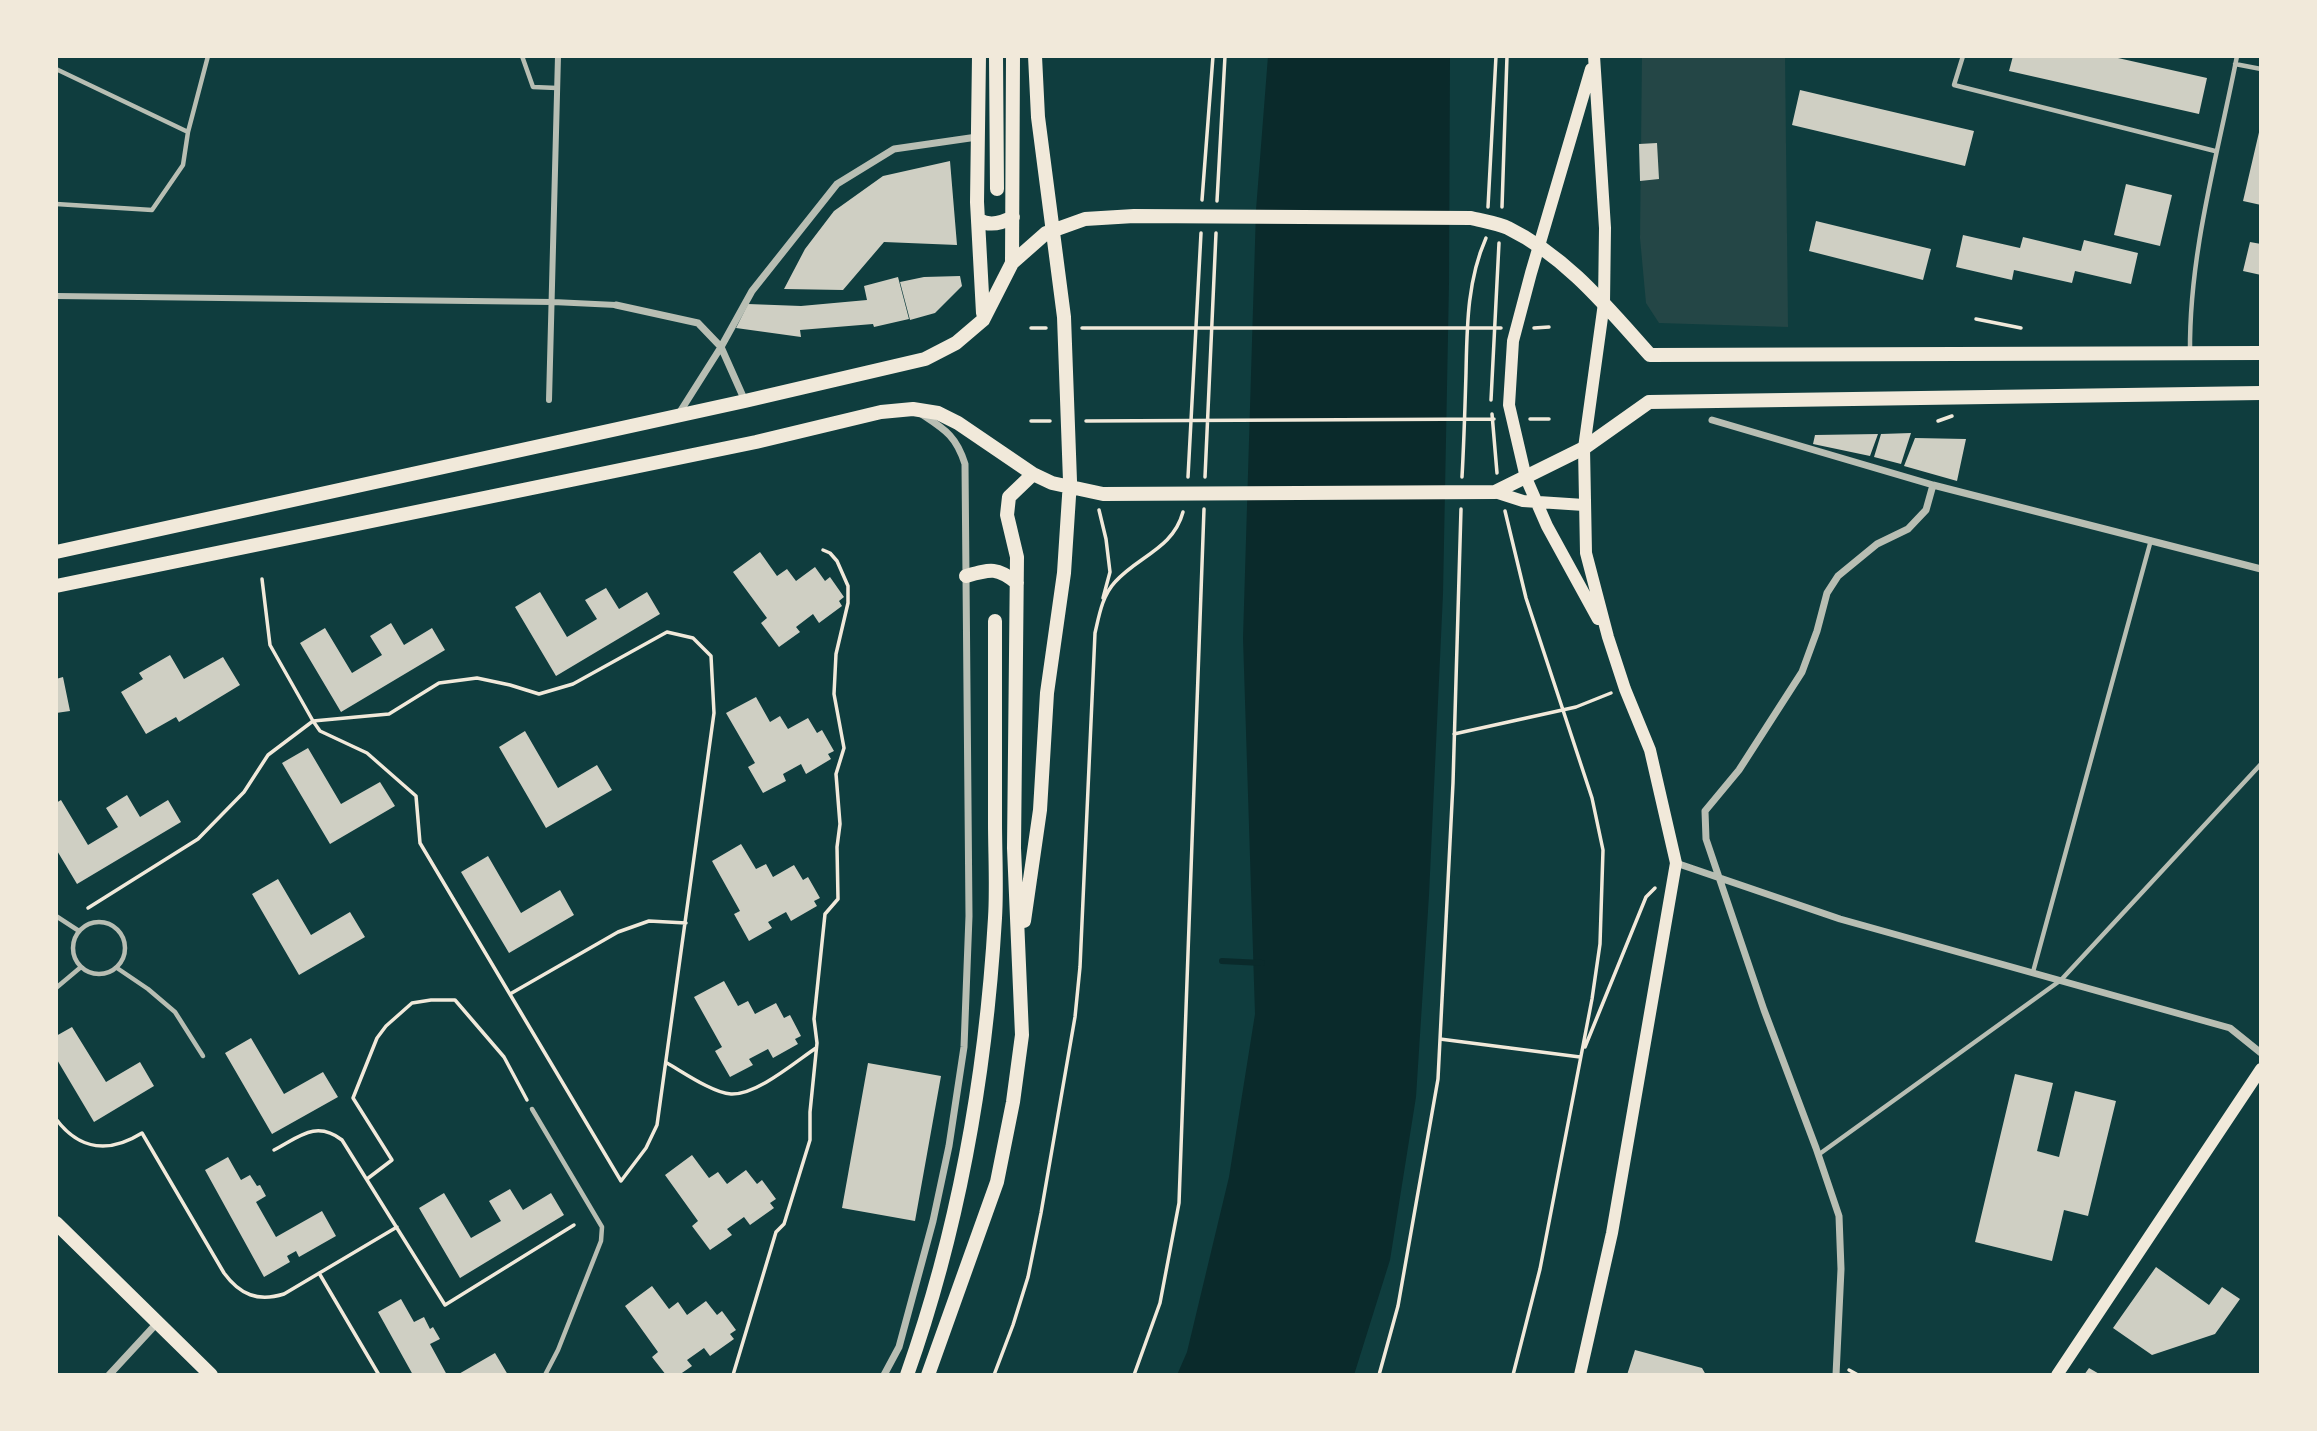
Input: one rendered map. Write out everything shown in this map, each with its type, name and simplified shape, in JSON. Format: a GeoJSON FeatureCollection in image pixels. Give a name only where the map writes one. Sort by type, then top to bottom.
{"type":"FeatureCollection","features":[{"type":"Feature","properties":{"kind":"main road"},"geometry":{"type":"LineString","coordinates":[[979,56],[977,202],[983,320]]}},
{"type":"Feature","properties":{"kind":"main road"},"geometry":{"type":"LineString","coordinates":[[996,56],[996,189]]}},
{"type":"Feature","properties":{"kind":"main road"},"geometry":{"type":"LineString","coordinates":[[1012,263],[1013,56]]}},
{"type":"Feature","properties":{"kind":"main road"},"geometry":{"type":"LineString","coordinates":[[1020,953],[1040,810],[1048,693],[1064,573],[1070,481],[1064,317],[1038,117],[1035,56]]}},
{"type":"Feature","properties":{"kind":"main road"},"geometry":{"type":"LineString","coordinates":[[1580,1375],[1612,1233],[1676,863],[1650,750],[1625,689],[1608,637],[1586,553],[1584,448],[1604,303],[1605,228],[1594,57]]}},
{"type":"Feature","properties":{"kind":"main road"},"geometry":{"type":"LineString","coordinates":[[1594,57],[1513,341],[1510,405],[1526,478],[1547,526],[1608,637]]}},
{"type":"Feature","properties":{"kind":"main road"},"geometry":{"type":"LineString","coordinates":[[56,552],[925,359],[956,343],[983,320],[1012,263],[1030,246],[1046,233],[1085,219],[1134,216],[1471,218],[1506,227],[1545,250],[1578,275],[1650,355],[2261,353]]}},
{"type":"Feature","properties":{"kind":"main road"},"geometry":{"type":"LineString","coordinates":[[979,220],[986,225],[1013,217]]}},
{"type":"Feature","properties":{"kind":"main road"},"geometry":{"type":"LineString","coordinates":[[56,586],[756,442],[881,412],[912,409],[938,413],[958,423],[1033,474],[1052,483],[1103,494],[1497,486],[1584,448],[1649,402],[2261,393]]}},
{"type":"Feature","properties":{"kind":"main road"},"geometry":{"type":"LineString","coordinates":[[928,1375],[997,1182],[1013,1101],[1022,1035],[1014,848],[1017,557],[1007,515],[1009,497],[1033,474]]}},
{"type":"Feature","properties":{"kind":"main road"},"geometry":{"type":"LineString","coordinates":[[1497,486],[1523,501],[1584,505]]}},
{"type":"Feature","properties":{"kind":"main road"},"geometry":{"type":"LineString","coordinates":[[966,576],[1002,571],[1017,583]]}},
{"type":"Feature","properties":{"kind":"main road"},"geometry":{"type":"LineString","coordinates":[[907,1375],[930,1311],[945,1255],[971,1128],[982,1048],[995,916],[995,621]]}},
{"type":"Feature","properties":{"kind":"main road"},"geometry":{"type":"LineString","coordinates":[[2057,1375],[2261,1069]]}},
{"type":"Feature","properties":{"kind":"main road"},"geometry":{"type":"LineString","coordinates":[[56,1223],[211,1375]]}},
{"type":"Feature","properties":{"kind":"street"},"geometry":{"type":"LineString","coordinates":[[549,400],[558,56]]}},
{"type":"Feature","properties":{"kind":"street"},"geometry":{"type":"LineString","coordinates":[[677,416],[721,347],[752,291],[837,184],[894,149],[978,137]]}},
{"type":"Feature","properties":{"kind":"street"},"geometry":{"type":"LineString","coordinates":[[56,296],[616,305],[698,323],[721,347],[745,401]]}},
{"type":"Feature","properties":{"kind":"street"},"geometry":{"type":"LineString","coordinates":[[884,1375],[899,1347],[933,1222],[949,1146],[964,1047],[969,916],[965,464],[960,446],[944,430],[912,409]]}},
{"type":"Feature","properties":{"kind":"street"},"geometry":{"type":"LineString","coordinates":[[1712,420],[1933,485],[2261,569]]}},
{"type":"Feature","properties":{"kind":"street"},"geometry":{"type":"LineString","coordinates":[[1836,1375],[1841,1269],[1839,1216],[1764,1010],[1706,839],[1705,811],[1739,771],[1802,672],[1827,593],[1838,576],[1877,544],[1908,529],[1926,510],[1933,485]]}},
{"type":"Feature","properties":{"kind":"street"},"geometry":{"type":"LineString","coordinates":[[1676,863],[1840,919],[2230,1028],[2261,1054]]}},
{"type":"Feature","properties":{"kind":"street"},"geometry":{"type":"LineString","coordinates":[[109,1375],[158,1322]]}},
{"type":"Feature","properties":{"kind":"lane"},"geometry":{"type":"LineString","coordinates":[[56,204],[152,210],[183,164],[188,132],[208,56]]}},
{"type":"Feature","properties":{"kind":"lane"},"geometry":{"type":"LineString","coordinates":[[522,56],[533,87],[557,89]]}},
{"type":"Feature","properties":{"kind":"lane"},"geometry":{"type":"LineString","coordinates":[[1963,56],[1954,85],[2215,151]]}},
{"type":"Feature","properties":{"kind":"lane"},"geometry":{"type":"LineString","coordinates":[[2190,353],[2190,309],[2215,151],[2237,56]]}},
{"type":"Feature","properties":{"kind":"lane"},"geometry":{"type":"LineString","coordinates":[[2235,64],[2261,69]]}},
{"type":"Feature","properties":{"kind":"lane"},"geometry":{"type":"LineString","coordinates":[[56,69],[188,132]]}},
{"type":"Feature","properties":{"kind":"lane"},"geometry":{"type":"LineString","coordinates":[[2033,972],[2152,540]]}},
{"type":"Feature","properties":{"kind":"lane"},"geometry":{"type":"LineString","coordinates":[[1818,1155],[2061,980],[2261,764]]}},
{"type":"Feature","properties":{"kind":"lane"},"geometry":{"type":"LineString","coordinates":[[56,916],[79,931]]}},
{"type":"Feature","properties":{"kind":"lane"},"geometry":{"type":"LineString","coordinates":[[102,922],[117,929],[125,944],[122,961],[117,968],[101,974],[81,967],[74,956],[73,947],[79,931],[85,926],[102,922]]}},
{"type":"Feature","properties":{"kind":"lane"},"geometry":{"type":"LineString","coordinates":[[56,988],[81,967]]}},
{"type":"Feature","properties":{"kind":"lane"},"geometry":{"type":"LineString","coordinates":[[117,968],[148,989],[174,1012],[203,1056]]}},
{"type":"Feature","properties":{"kind":"lane"},"geometry":{"type":"LineString","coordinates":[[532,1110],[602,1227],[601,1241],[558,1350],[545,1375]]}},
{"type":"Feature","properties":{"kind":"path"},"geometry":{"type":"LineString","coordinates":[[1202,206],[1213,56]]}},
{"type":"Feature","properties":{"kind":"path"},"geometry":{"type":"LineString","coordinates":[[1217,206],[1225,56]]}},
{"type":"Feature","properties":{"kind":"path"},"geometry":{"type":"LineString","coordinates":[[1488,211],[1496,56]]}},
{"type":"Feature","properties":{"kind":"path"},"geometry":{"type":"LineString","coordinates":[[1501,214],[1507,56]]}},
{"type":"Feature","properties":{"kind":"path"},"geometry":{"type":"LineString","coordinates":[[1188,481],[1201,220]]}},
{"type":"Feature","properties":{"kind":"path"},"geometry":{"type":"LineString","coordinates":[[1205,481],[1216,233]]}},
{"type":"Feature","properties":{"kind":"path"},"geometry":{"type":"LineString","coordinates":[[1462,483],[1467,330],[1472,280],[1476,260],[1487,235]]}},
{"type":"Feature","properties":{"kind":"path"},"geometry":{"type":"LineString","coordinates":[[1497,486],[1491,395],[1499,239]]}},
{"type":"Feature","properties":{"kind":"path"},"geometry":{"type":"LineString","coordinates":[[1976,319],[2021,328]]}},
{"type":"Feature","properties":{"kind":"path"},"geometry":{"type":"LineString","coordinates":[[1522,328],[1549,327]]}},
{"type":"Feature","properties":{"kind":"path"},"geometry":{"type":"LineString","coordinates":[[1031,328],[1058,328]]}},
{"type":"Feature","properties":{"kind":"path"},"geometry":{"type":"LineString","coordinates":[[1072,328],[1508,328]]}},
{"type":"Feature","properties":{"kind":"path"},"geometry":{"type":"LineString","coordinates":[[1086,421],[1495,419]]}},
{"type":"Feature","properties":{"kind":"path"},"geometry":{"type":"LineString","coordinates":[[1522,419],[1549,419]]}},
{"type":"Feature","properties":{"kind":"path"},"geometry":{"type":"LineString","coordinates":[[1031,421],[1058,421]]}},
{"type":"Feature","properties":{"kind":"path"},"geometry":{"type":"LineString","coordinates":[[1379,1375],[1398,1306],[1438,1079],[1462,497]]}},
{"type":"Feature","properties":{"kind":"path"},"geometry":{"type":"LineString","coordinates":[[994,1375],[1028,1277],[1075,1017],[1080,967],[1095,633],[1110,572],[1106,539],[1096,504]]}},
{"type":"Feature","properties":{"kind":"path"},"geometry":{"type":"LineString","coordinates":[[1102,604],[1115,582],[1167,542],[1180,523],[1185,505]]}},
{"type":"Feature","properties":{"kind":"path"},"geometry":{"type":"LineString","coordinates":[[1504,506],[1526,598],[1592,799],[1603,850],[1600,944],[1592,999],[1540,1269],[1513,1375]]}},
{"type":"Feature","properties":{"kind":"path"},"geometry":{"type":"LineString","coordinates":[[1134,1375],[1160,1303],[1179,1203],[1204,509]]}},
{"type":"Feature","properties":{"kind":"path"},"geometry":{"type":"LineString","coordinates":[[733,1375],[776,1232],[784,1224],[810,1140],[816,1048],[814,1019],[825,914],[838,899],[837,847],[840,824],[836,774],[844,748],[834,694],[836,654],[848,603],[848,586],[837,561],[823,550]]}},
{"type":"Feature","properties":{"kind":"path"},"geometry":{"type":"LineString","coordinates":[[88,908],[198,839],[244,792],[268,755],[313,720],[389,714],[439,683],[477,678],[539,695],[573,684],[667,632],[693,638],[711,656],[713,713],[667,1063],[657,1125],[646,1148],[621,1181],[420,844],[416,796],[367,753],[320,731],[313,720],[270,645],[262,579]]}},
{"type":"Feature","properties":{"kind":"path"},"geometry":{"type":"LineString","coordinates":[[1454,734],[1576,707],[1605,694]]}},
{"type":"Feature","properties":{"kind":"path"},"geometry":{"type":"LineString","coordinates":[[1581,1057],[1646,897],[1676,863]]}},
{"type":"Feature","properties":{"kind":"path"},"geometry":{"type":"LineString","coordinates":[[510,994],[618,932],[649,921],[686,923]]}},
{"type":"Feature","properties":{"kind":"path"},"geometry":{"type":"LineString","coordinates":[[367,1179],[392,1160],[353,1098],[377,1038],[386,1026],[412,1003],[455,1000],[504,1057],[532,1110]]}},
{"type":"Feature","properties":{"kind":"path"},"geometry":{"type":"LineString","coordinates":[[1440,1039],[1581,1057]]}},
{"type":"Feature","properties":{"kind":"path"},"geometry":{"type":"LineString","coordinates":[[667,1063],[706,1085],[730,1094],[754,1090],[816,1048]]}},
{"type":"Feature","properties":{"kind":"path"},"geometry":{"type":"LineString","coordinates":[[56,1119],[75,1137],[100,1147],[128,1142],[142,1133],[233,1286],[245,1294],[269,1298],[284,1294],[397,1227]]}},
{"type":"Feature","properties":{"kind":"path"},"geometry":{"type":"LineString","coordinates":[[274,1150],[312,1130],[333,1133],[342,1140],[445,1305],[573,1225]]}},
{"type":"Feature","properties":{"kind":"path"},"geometry":{"type":"LineString","coordinates":[[319,1273],[379,1375]]}},
{"type":"Feature","properties":{"kind":"shaded area"},"geometry":{"type":"Polygon","coordinates":[[[1268,56],[1450,56],[1443,594],[1429,895],[1416,1097],[1390,1260],[1354,1375],[1177,1375],[1187,1352],[1229,1177],[1255,1014],[1243,638],[1256,210],[1268,56]]]}},
{"type":"Feature","properties":{"kind":"shaded area"},"geometry":{"type":"Polygon","coordinates":[[[1642,56],[1785,56],[1788,327],[1659,323],[1646,303],[1640,238],[1642,56]]]}},
{"type":"Feature","properties":{"kind":"building"},"geometry":{"type":"Polygon","coordinates":[[[2013,56],[2109,56],[2207,78],[2199,114],[2009,71],[2013,56]]]}},
{"type":"Feature","properties":{"kind":"building"},"geometry":{"type":"Polygon","coordinates":[[[1800,90],[1974,131],[1965,166],[1792,125],[1800,90]]]}},
{"type":"Feature","properties":{"kind":"building"},"geometry":{"type":"Polygon","coordinates":[[[2261,129],[2261,205],[2243,201],[2261,129]]]}},
{"type":"Feature","properties":{"kind":"building"},"geometry":{"type":"Polygon","coordinates":[[[1657,143],[1659,179],[1640,181],[1639,144],[1657,143]]]}},
{"type":"Feature","properties":{"kind":"building"},"geometry":{"type":"Polygon","coordinates":[[[950,161],[957,245],[884,242],[843,290],[784,289],[805,249],[834,211],[883,176],[950,161]]]}},
{"type":"Feature","properties":{"kind":"building"},"geometry":{"type":"Polygon","coordinates":[[[2126,184],[2172,195],[2160,246],[2114,235],[2126,184]]]}},
{"type":"Feature","properties":{"kind":"building"},"geometry":{"type":"Polygon","coordinates":[[[1816,221],[1931,249],[1923,280],[1809,251],[1816,221]]]}},
{"type":"Feature","properties":{"kind":"building"},"geometry":{"type":"Polygon","coordinates":[[[1963,235],[2020,248],[2023,237],[2081,251],[2084,240],[2138,253],[2131,284],[2075,271],[2072,283],[2014,270],[2012,280],[1956,267],[1963,235]]]}},
{"type":"Feature","properties":{"kind":"building"},"geometry":{"type":"Polygon","coordinates":[[[2250,242],[2261,244],[2261,275],[2243,271],[2250,242]]]}},
{"type":"Feature","properties":{"kind":"building"},"geometry":{"type":"Polygon","coordinates":[[[960,276],[962,286],[935,313],[910,320],[900,282],[924,277],[960,276]]]}},
{"type":"Feature","properties":{"kind":"building"},"geometry":{"type":"Polygon","coordinates":[[[898,277],[909,319],[874,327],[873,324],[800,330],[801,337],[736,328],[748,304],[801,306],[867,300],[864,286],[898,277]]]}},
{"type":"Feature","properties":{"kind":"building"},"geometry":{"type":"Polygon","coordinates":[[[1911,433],[1901,464],[1874,457],[1881,434],[1911,433]]]}},
{"type":"Feature","properties":{"kind":"building"},"geometry":{"type":"Polygon","coordinates":[[[1878,434],[1870,456],[1813,444],[1815,435],[1878,434]]]}},
{"type":"Feature","properties":{"kind":"building"},"geometry":{"type":"Polygon","coordinates":[[[1915,438],[1966,439],[1957,481],[1904,466],[1915,438]]]}},
{"type":"Feature","properties":{"kind":"building"},"geometry":{"type":"Polygon","coordinates":[[[760,552],[777,576],[787,569],[796,581],[815,567],[825,581],[830,577],[844,597],[839,601],[842,606],[819,623],[813,614],[796,627],[800,632],[779,647],[761,623],[767,618],[733,572],[760,552]]]}},
{"type":"Feature","properties":{"kind":"building"},"geometry":{"type":"Polygon","coordinates":[[[606,588],[619,609],[647,592],[660,614],[556,676],[515,607],[540,592],[567,637],[597,619],[585,600],[606,588]]]}},
{"type":"Feature","properties":{"kind":"building"},"geometry":{"type":"Polygon","coordinates":[[[391,623],[404,645],[432,628],[445,650],[341,712],[300,643],[325,628],[352,673],[382,655],[370,636],[391,623]]]}},
{"type":"Feature","properties":{"kind":"building"},"geometry":{"type":"Polygon","coordinates":[[[170,655],[184,679],[223,657],[240,685],[179,722],[176,717],[146,734],[121,692],[143,679],[139,673],[170,655]]]}},
{"type":"Feature","properties":{"kind":"building"},"geometry":{"type":"Polygon","coordinates":[[[63,677],[70,711],[56,713],[56,679],[63,677]]]}},
{"type":"Feature","properties":{"kind":"building"},"geometry":{"type":"Polygon","coordinates":[[[756,697],[770,722],[780,716],[788,729],[808,718],[817,733],[822,730],[834,751],[828,754],[831,759],[806,774],[801,764],[783,774],[786,781],[763,793],[748,767],[755,763],[726,713],[756,697]]]}},
{"type":"Feature","properties":{"kind":"building"},"geometry":{"type":"Polygon","coordinates":[[[525,731],[558,788],[597,765],[612,790],[546,828],[499,747],[525,731]]]}},
{"type":"Feature","properties":{"kind":"building"},"geometry":{"type":"Polygon","coordinates":[[[308,748],[341,804],[380,782],[395,806],[330,844],[282,763],[308,748]]]}},
{"type":"Feature","properties":{"kind":"building"},"geometry":{"type":"Polygon","coordinates":[[[127,795],[140,817],[168,800],[181,822],[77,884],[56,849],[56,803],[61,800],[88,845],[118,827],[106,808],[127,795]]]}},
{"type":"Feature","properties":{"kind":"building"},"geometry":{"type":"Polygon","coordinates":[[[741,844],[756,869],[766,864],[773,877],[794,865],[803,880],[808,877],[820,898],[814,901],[817,906],[791,921],[786,912],[768,922],[772,928],[749,941],[734,914],[740,911],[712,861],[741,844]]]}},
{"type":"Feature","properties":{"kind":"building"},"geometry":{"type":"Polygon","coordinates":[[[488,856],[521,913],[560,890],[574,915],[509,953],[461,872],[488,856]]]}},
{"type":"Feature","properties":{"kind":"building"},"geometry":{"type":"Polygon","coordinates":[[[278,879],[311,935],[350,912],[365,937],[299,975],[252,894],[278,879]]]}},
{"type":"Feature","properties":{"kind":"building"},"geometry":{"type":"Polygon","coordinates":[[[724,981],[738,1006],[748,1001],[755,1014],[776,1003],[784,1018],[790,1015],[801,1036],[795,1039],[798,1044],[773,1058],[768,1049],[749,1059],[753,1065],[730,1077],[715,1051],[722,1047],[694,997],[724,981]]]}},
{"type":"Feature","properties":{"kind":"building"},"geometry":{"type":"Polygon","coordinates":[[[72,1027],[106,1082],[140,1062],[154,1086],[94,1122],[56,1058],[56,1036],[72,1027]]]}},
{"type":"Feature","properties":{"kind":"building"},"geometry":{"type":"Polygon","coordinates":[[[251,1038],[284,1094],[323,1072],[338,1097],[272,1134],[225,1053],[251,1038]]]}},
{"type":"Feature","properties":{"kind":"building"},"geometry":{"type":"Polygon","coordinates":[[[868,1063],[941,1076],[915,1221],[842,1208],[868,1063]]]}},
{"type":"Feature","properties":{"kind":"building"},"geometry":{"type":"Polygon","coordinates":[[[2015,1074],[2053,1083],[2037,1151],[2059,1157],[2075,1091],[2116,1101],[2088,1216],[2064,1210],[2052,1261],[1975,1242],[2015,1074]]]}},
{"type":"Feature","properties":{"kind":"building"},"geometry":{"type":"Polygon","coordinates":[[[692,1155],[709,1178],[718,1172],[727,1184],[746,1170],[757,1184],[762,1180],[776,1199],[770,1203],[774,1208],[750,1225],[744,1217],[727,1229],[732,1235],[710,1250],[692,1226],[698,1221],[665,1175],[692,1155]]]}},
{"type":"Feature","properties":{"kind":"building"},"geometry":{"type":"Polygon","coordinates":[[[228,1157],[241,1180],[250,1175],[257,1186],[260,1185],[266,1196],[256,1202],[276,1237],[322,1211],[336,1236],[299,1257],[296,1251],[287,1256],[290,1262],[264,1277],[205,1170],[228,1157]]]}},
{"type":"Feature","properties":{"kind":"building"},"geometry":{"type":"Polygon","coordinates":[[[510,1189],[523,1210],[551,1193],[564,1215],[460,1278],[419,1208],[444,1193],[471,1238],[501,1221],[489,1201],[510,1189]]]}},
{"type":"Feature","properties":{"kind":"building"},"geometry":{"type":"Polygon","coordinates":[[[2156,1267],[2209,1305],[2222,1287],[2240,1299],[2215,1334],[2152,1355],[2113,1328],[2156,1267]]]}},
{"type":"Feature","properties":{"kind":"building"},"geometry":{"type":"Polygon","coordinates":[[[652,1286],[669,1309],[678,1302],[687,1315],[706,1301],[717,1315],[722,1311],[736,1330],[730,1334],[734,1339],[710,1356],[704,1348],[687,1360],[692,1366],[679,1375],[666,1375],[652,1357],[658,1352],[625,1306],[652,1286]]]}},
{"type":"Feature","properties":{"kind":"building"},"geometry":{"type":"Polygon","coordinates":[[[401,1299],[414,1322],[424,1317],[430,1329],[433,1327],[440,1339],[430,1344],[447,1375],[413,1375],[378,1312],[401,1299]]]}},
{"type":"Feature","properties":{"kind":"building"},"geometry":{"type":"Polygon","coordinates":[[[1635,1350],[1702,1368],[1706,1375],[1627,1375],[1635,1350]]]}},
{"type":"Feature","properties":{"kind":"building"},"geometry":{"type":"Polygon","coordinates":[[[495,1353],[508,1375],[457,1375],[495,1353]]]}},
{"type":"Feature","properties":{"kind":"building"},"geometry":{"type":"Polygon","coordinates":[[[2089,1368],[2101,1375],[2084,1375],[2089,1368]]]}},
{"type":"Feature","properties":{"kind":"waterway"},"geometry":{"type":"LineString","coordinates":[[1222,961],[1262,963]]}}]}
